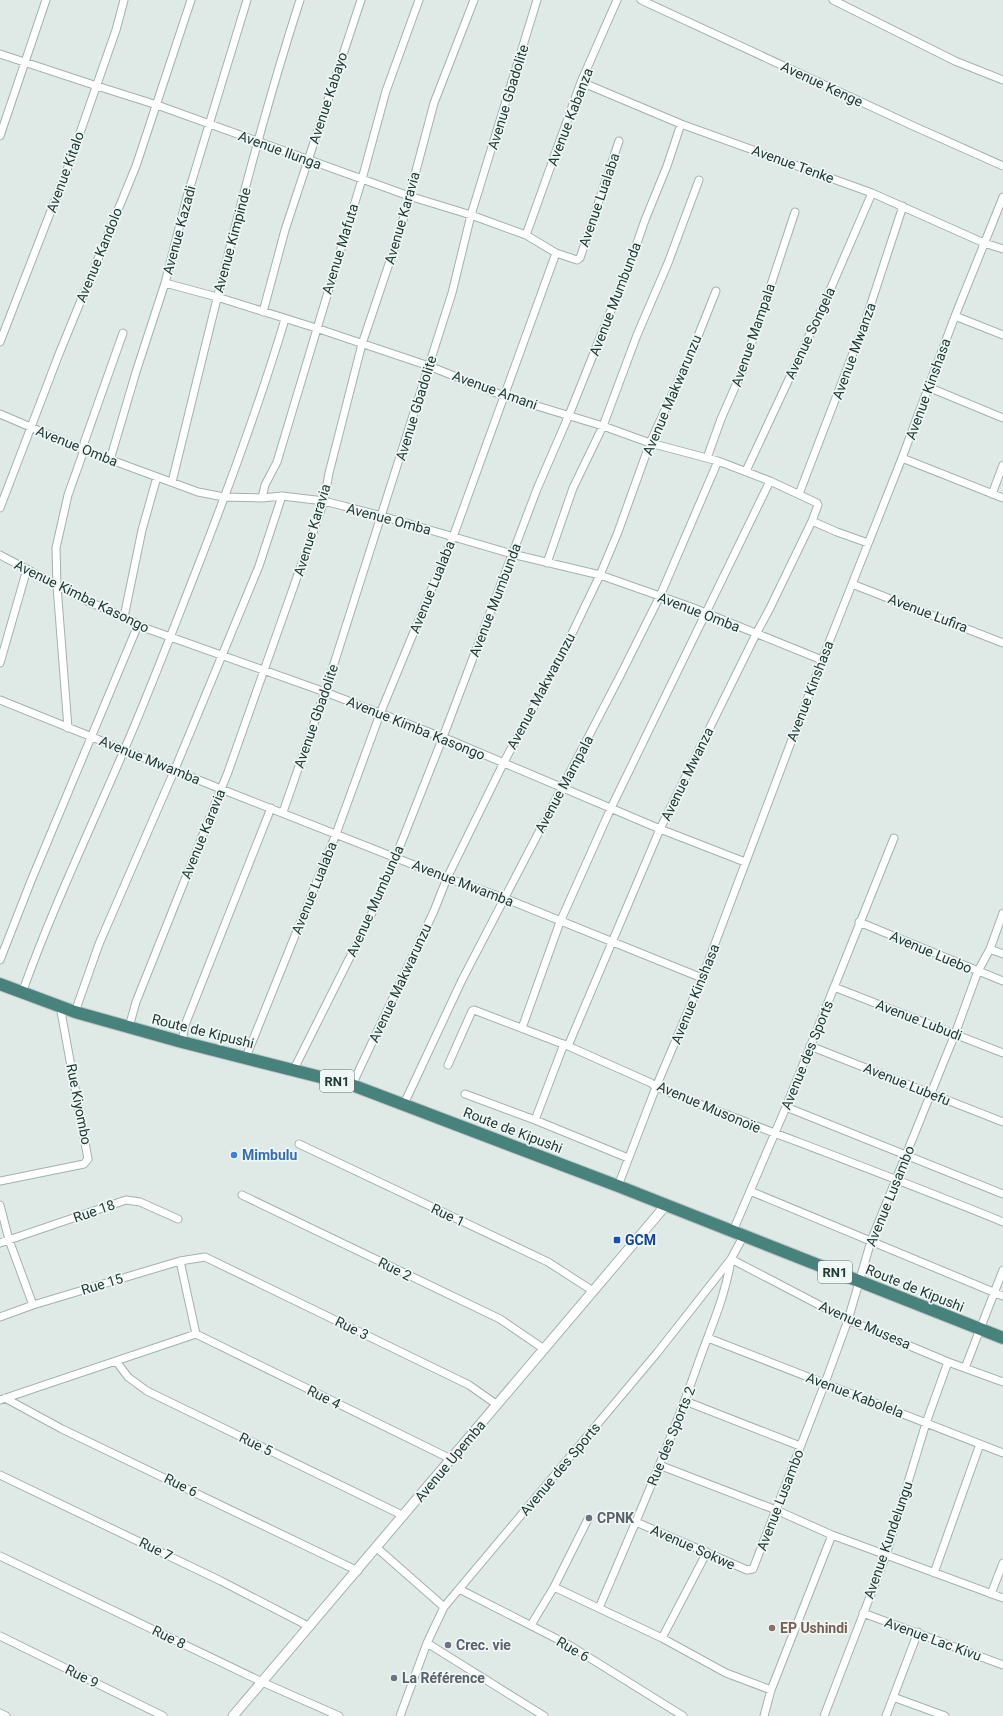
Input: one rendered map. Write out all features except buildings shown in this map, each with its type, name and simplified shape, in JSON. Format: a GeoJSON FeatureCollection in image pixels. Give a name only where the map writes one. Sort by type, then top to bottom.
{"type":"FeatureCollection","features":[{"type":"Feature","properties":{"kind":"highway","name":"Route de Kipushi"},"geometry":{"type":"LineString","coordinates":[[0,984],[75,1012],[182,1042],[294,1069],[352,1085],[618,1186],[1003,1338]]}},
{"type":"Feature","properties":{"kind":"street"},"geometry":{"type":"LineString","coordinates":[[0,136],[46,0]]}},
{"type":"Feature","properties":{"kind":"street","name":"Avenue Kitalo"},"geometry":{"type":"LineString","coordinates":[[0,342],[68,167],[97,86],[124,0]]}},
{"type":"Feature","properties":{"kind":"street","name":"Avenue Kandolo"},"geometry":{"type":"LineString","coordinates":[[0,508],[85,289],[136,166],[191,0]]}},
{"type":"Feature","properties":{"kind":"street","name":"Avenue Kazadi"},"geometry":{"type":"LineString","coordinates":[[110,460],[136,372],[165,283],[187,197],[247,0]]}},
{"type":"Feature","properties":{"kind":"street","name":"Avenue Kimpinde"},"geometry":{"type":"LineString","coordinates":[[172,482],[217,297],[258,142],[300,0]]}},
{"type":"Feature","properties":{"kind":"street","name":"Avenue Kabayo"},"geometry":{"type":"LineString","coordinates":[[263,312],[285,230],[361,0]]}},
{"type":"Feature","properties":{"kind":"street","name":"Avenue Mafuta"},"geometry":{"type":"LineString","coordinates":[[262,498],[265,485],[277,462],[362,179],[386,91],[419,0]]}},
{"type":"Feature","properties":{"kind":"street","name":"Avenue Karavia"},"geometry":{"type":"LineString","coordinates":[[129,1027],[136,1002],[228,772],[324,501],[329,474],[362,344],[400,231],[434,103],[474,0]]}},
{"type":"Feature","properties":{"kind":"street","name":"Avenue Gbadolite"},"geometry":{"type":"LineString","coordinates":[[283,812],[325,692],[452,293],[471,215],[537,0]]}},
{"type":"Feature","properties":{"kind":"street","name":"Avenue Kabanza"},"geometry":{"type":"LineString","coordinates":[[526,236],[582,82],[617,0]]}},
{"type":"Feature","properties":{"kind":"street","name":"Avenue Kenge"},"geometry":{"type":"LineString","coordinates":[[642,0],[1003,166]]}},
{"type":"Feature","properties":{"kind":"street"},"geometry":{"type":"LineString","coordinates":[[833,0],[955,61],[1003,80]]}},
{"type":"Feature","properties":{"kind":"street","name":"Avenue Ilunga"},"geometry":{"type":"LineString","coordinates":[[0,54],[24,63],[157,104],[209,125],[308,161],[409,196],[471,215],[526,236],[556,252]]}},
{"type":"Feature","properties":{"kind":"street","name":"Avenue Tenke"},"geometry":{"type":"LineString","coordinates":[[582,82],[681,124],[872,193],[1003,249]]}},
{"type":"Feature","properties":{"kind":"street","name":"Avenue Mumbunda"},"geometry":{"type":"LineString","coordinates":[[294,1069],[372,913],[396,856],[537,489],[569,415],[667,166],[681,124]]}},
{"type":"Feature","properties":{"kind":"street","name":"Avenue Lualaba"},"geometry":{"type":"LineString","coordinates":[[246,1057],[336,834],[380,714],[453,537],[556,252],[577,260],[579,259],[619,141]]}},
{"type":"Feature","properties":{"kind":"street"},"geometry":{"type":"LineString","coordinates":[[547,563],[573,488],[603,426],[637,335],[668,263],[699,180]]}},
{"type":"Feature","properties":{"kind":"street","name":"Avenue Songela"},"geometry":{"type":"LineString","coordinates":[[746,472],[824,304],[872,193]]}},
{"type":"Feature","properties":{"kind":"street","name":"Avenue Kinshasa"},"geometry":{"type":"LineString","coordinates":[[618,1186],[656,1088],[702,978],[822,660],[902,458],[955,316],[1003,197]]}},
{"type":"Feature","properties":{"kind":"street","name":"Avenue Mwanza"},"geometry":{"type":"LineString","coordinates":[[799,494],[865,322],[903,206]]}},
{"type":"Feature","properties":{"kind":"street","name":"Avenue Mampala"},"geometry":{"type":"LineString","coordinates":[[707,458],[721,419],[743,370],[795,212]]}},
{"type":"Feature","properties":{"kind":"street","name":"Avenue Amani"},"geometry":{"type":"LineString","coordinates":[[165,283],[217,297],[316,328],[429,366],[504,396],[603,426],[650,444],[718,461],[770,481],[817,502],[818,507]]}},
{"type":"Feature","properties":{"kind":"street","name":"Avenue Makwarunzu"},"geometry":{"type":"LineString","coordinates":[[352,1085],[413,958],[447,878],[504,762],[565,648],[600,576],[618,532],[650,444],[694,346],[716,291]]}},
{"type":"Feature","properties":{"kind":"street"},"geometry":{"type":"LineString","coordinates":[[955,316],[1003,335]]}},
{"type":"Feature","properties":{"kind":"street"},"geometry":{"type":"LineString","coordinates":[[22,993],[64,886],[172,637],[270,371],[285,319]]}},
{"type":"Feature","properties":{"kind":"street"},"geometry":{"type":"LineString","coordinates":[[68,728],[57,586],[56,548],[68,495],[84,450],[84,443],[123,333]]}},
{"type":"Feature","properties":{"kind":"street"},"geometry":{"type":"LineString","coordinates":[[928,387],[1003,418]]}},
{"type":"Feature","properties":{"kind":"street","name":"Avenue Omba"},"geometry":{"type":"LineString","coordinates":[[0,414],[84,450],[198,492],[224,497],[262,498],[282,496],[324,501],[382,516],[512,554],[600,576],[660,596],[822,660]]}},
{"type":"Feature","properties":{"kind":"street"},"geometry":{"type":"LineString","coordinates":[[902,458],[1003,498]]}},
{"type":"Feature","properties":{"kind":"street","name":"Avenue Mampala"},"geometry":{"type":"LineString","coordinates":[[404,1104],[462,980],[563,787],[660,596],[718,461]]}},
{"type":"Feature","properties":{"kind":"street"},"geometry":{"type":"LineString","coordinates":[[992,494],[1003,464]]}},
{"type":"Feature","properties":{"kind":"street"},"geometry":{"type":"LineString","coordinates":[[124,617],[142,530],[157,477]]}},
{"type":"Feature","properties":{"kind":"street"},"geometry":{"type":"LineString","coordinates":[[522,1028],[560,922],[611,808],[770,481]]}},
{"type":"Feature","properties":{"kind":"street"},"geometry":{"type":"LineString","coordinates":[[75,1012],[99,944],[175,769],[259,566],[282,496]]}},
{"type":"Feature","properties":{"kind":"street","name":"Avenue Mwanza"},"geometry":{"type":"LineString","coordinates":[[535,1120],[566,1045],[660,830],[770,608],[818,507]]}},
{"type":"Feature","properties":{"kind":"street"},"geometry":{"type":"LineString","coordinates":[[812,520],[837,532],[868,543]]}},
{"type":"Feature","properties":{"kind":"street","name":"Avenue Kimba Kasongo"},"geometry":{"type":"LineString","coordinates":[[0,555],[57,586],[138,625],[264,669],[443,737],[563,787],[660,830],[745,862]]}},
{"type":"Feature","properties":{"kind":"street"},"geometry":{"type":"LineString","coordinates":[[0,663],[27,569]]}},
{"type":"Feature","properties":{"kind":"street","name":"Avenue Lufira"},"geometry":{"type":"LineString","coordinates":[[852,584],[1003,643]]}},
{"type":"Feature","properties":{"kind":"street"},"geometry":{"type":"LineString","coordinates":[[0,960],[31,881],[138,625]]}},
{"type":"Feature","properties":{"kind":"street","name":"Avenue Mwamba"},"geometry":{"type":"LineString","coordinates":[[0,700],[92,738],[175,769],[221,789],[396,856],[447,878],[504,898],[560,922],[612,941],[702,978]]}},
{"type":"Feature","properties":{"kind":"street"},"geometry":{"type":"LineString","coordinates":[[182,1042],[185,1024],[270,808]]}},
{"type":"Feature","properties":{"kind":"street","name":"Avenue des Sports"},"geometry":{"type":"LineString","coordinates":[[400,1716],[427,1643],[444,1607],[657,1354],[732,1260],[750,1191],[786,1107],[894,838]]}},
{"type":"Feature","properties":{"kind":"street","name":"Avenue Lusambo"},"geometry":{"type":"LineString","coordinates":[[750,1571],[753,1569],[825,1383],[848,1320],[871,1241],[955,1034],[978,972],[990,949],[1003,913]]}},
{"type":"Feature","properties":{"kind":"street","name":"Avenue Luebo"},"geometry":{"type":"LineString","coordinates":[[859,922],[1003,981]]}},
{"type":"Feature","properties":{"kind":"street","name":"Avenue Luebo"},"geometry":{"type":"LineString","coordinates":[[990,949],[1003,954]]}},
{"type":"Feature","properties":{"kind":"street","name":"Avenue Lubudi"},"geometry":{"type":"LineString","coordinates":[[834,987],[1003,1053]]}},
{"type":"Feature","properties":{"kind":"street","name":"Rue Kiyombo"},"geometry":{"type":"LineString","coordinates":[[0,1181],[84,1164],[88,1159],[60,1006]]}},
{"type":"Feature","properties":{"kind":"street","name":"Avenue Musonoïe"},"geometry":{"type":"LineString","coordinates":[[448,1065],[473,1010],[566,1045],[651,1082],[656,1088],[774,1134],[897,1179],[1003,1222]]}},
{"type":"Feature","properties":{"kind":"street","name":"Avenue Lubefu"},"geometry":{"type":"LineString","coordinates":[[810,1046],[1003,1122]]}},
{"type":"Feature","properties":{"kind":"street"},"geometry":{"type":"LineString","coordinates":[[465,1094],[535,1120],[628,1158]]}},
{"type":"Feature","properties":{"kind":"street"},"geometry":{"type":"LineString","coordinates":[[786,1107],[1003,1194]]}},
{"type":"Feature","properties":{"kind":"street","name":"Rue 1"},"geometry":{"type":"LineString","coordinates":[[300,1144],[548,1262],[593,1291]]}},
{"type":"Feature","properties":{"kind":"street"},"geometry":{"type":"LineString","coordinates":[[750,1191],[1003,1296]]}},
{"type":"Feature","properties":{"kind":"street","name":"Rue 2"},"geometry":{"type":"LineString","coordinates":[[242,1195],[500,1319],[544,1349]]}},
{"type":"Feature","properties":{"kind":"street","name":"Rue 18"},"geometry":{"type":"LineString","coordinates":[[0,1244],[121,1201],[130,1200],[140,1202],[178,1219]]}},
{"type":"Feature","properties":{"kind":"street"},"geometry":{"type":"LineString","coordinates":[[0,1205],[9,1240],[33,1305]]}},
{"type":"Feature","properties":{"kind":"street","name":"Avenue Upemba"},"geometry":{"type":"LineString","coordinates":[[233,1716],[358,1571],[496,1404],[666,1205]]}},
{"type":"Feature","properties":{"kind":"street","name":"Rue 15"},"geometry":{"type":"LineString","coordinates":[[0,1317],[33,1305],[180,1261],[205,1257]]}},
{"type":"Feature","properties":{"kind":"street","name":"Rue 3"},"geometry":{"type":"LineString","coordinates":[[205,1257],[469,1385],[496,1404]]}},
{"type":"Feature","properties":{"kind":"street","name":"Avenue Musesa"},"geometry":{"type":"LineString","coordinates":[[732,1260],[848,1320],[948,1362],[1003,1382]]}},
{"type":"Feature","properties":{"kind":"street","name":"Rue des Sports 2"},"geometry":{"type":"LineString","coordinates":[[599,1608],[685,1401],[728,1281],[732,1260]]}},
{"type":"Feature","properties":{"kind":"street"},"geometry":{"type":"LineString","coordinates":[[3,1399],[196,1334],[180,1261]]}},
{"type":"Feature","properties":{"kind":"street"},"geometry":{"type":"LineString","coordinates":[[965,1368],[1003,1270]]}},
{"type":"Feature","properties":{"kind":"street","name":"Rue 4"},"geometry":{"type":"LineString","coordinates":[[196,1334],[451,1459]]}},
{"type":"Feature","properties":{"kind":"street","name":"Avenue Kabolela"},"geometry":{"type":"LineString","coordinates":[[708,1338],[1003,1453]]}},
{"type":"Feature","properties":{"kind":"street","name":"Rue 5"},"geometry":{"type":"LineString","coordinates":[[116,1361],[128,1377],[147,1391],[404,1516]]}},
{"type":"Feature","properties":{"kind":"street","name":"Avenue Kundelungu"},"geometry":{"type":"LineString","coordinates":[[824,1716],[886,1555],[926,1423],[948,1362]]}},
{"type":"Feature","properties":{"kind":"street","name":"Rue 6"},"geometry":{"type":"LineString","coordinates":[[3,1399],[62,1429],[358,1571]]}},
{"type":"Feature","properties":{"kind":"street"},"geometry":{"type":"LineString","coordinates":[[685,1401],[800,1446]]}},
{"type":"Feature","properties":{"kind":"street"},"geometry":{"type":"LineString","coordinates":[[934,1573],[980,1444]]}},
{"type":"Feature","properties":{"kind":"street"},"geometry":{"type":"LineString","coordinates":[[659,1465],[776,1510],[832,1535],[1003,1598]]}},
{"type":"Feature","properties":{"kind":"street","name":"Rue 7"},"geometry":{"type":"LineString","coordinates":[[0,1475],[221,1581],[310,1627]]}},
{"type":"Feature","properties":{"kind":"street"},"geometry":{"type":"LineString","coordinates":[[531,1625],[554,1587],[588,1519]]}},
{"type":"Feature","properties":{"kind":"street","name":"Avenue Sokwe"},"geometry":{"type":"LineString","coordinates":[[636,1522],[750,1571]]}},
{"type":"Feature","properties":{"kind":"street"},"geometry":{"type":"LineString","coordinates":[[764,1716],[771,1690],[832,1535]]}},
{"type":"Feature","properties":{"kind":"street"},"geometry":{"type":"LineString","coordinates":[[377,1548],[444,1607]]}},
{"type":"Feature","properties":{"kind":"street"},"geometry":{"type":"LineString","coordinates":[[662,1638],[707,1552]]}},
{"type":"Feature","properties":{"kind":"street","name":"Rue 8"},"geometry":{"type":"LineString","coordinates":[[0,1556],[262,1682],[340,1716]]}},
{"type":"Feature","properties":{"kind":"street"},"geometry":{"type":"LineString","coordinates":[[991,1594],[1003,1563]]}},
{"type":"Feature","properties":{"kind":"street"},"geometry":{"type":"LineString","coordinates":[[554,1587],[662,1638],[726,1673],[771,1690]]}},
{"type":"Feature","properties":{"kind":"street","name":"Rue 6"},"geometry":{"type":"LineString","coordinates":[[459,1589],[569,1645],[683,1716]]}},
{"type":"Feature","properties":{"kind":"street","name":"Avenue Lac Kivu"},"geometry":{"type":"LineString","coordinates":[[863,1613],[918,1632],[1003,1665]]}},
{"type":"Feature","properties":{"kind":"street"},"geometry":{"type":"LineString","coordinates":[[886,1716],[918,1632]]}},
{"type":"Feature","properties":{"kind":"street","name":"Rue 9"},"geometry":{"type":"LineString","coordinates":[[0,1636],[163,1716]]}},
{"type":"Feature","properties":{"kind":"street"},"geometry":{"type":"LineString","coordinates":[[427,1643],[544,1716]]}},
{"type":"Feature","properties":{"kind":"street"},"geometry":{"type":"LineString","coordinates":[[893,1697],[945,1716]]}},
{"type":"Feature","properties":{"kind":"street"},"geometry":{"type":"LineString","coordinates":[[0,1713],[6,1716]]}},
{"type":"Feature","properties":{"kind":"place","name":"Mimbulu"},"geometry":{"type":"Point","coordinates":[234,1155]}},
{"type":"Feature","properties":{"kind":"place","name":"GCM"},"geometry":{"type":"Point","coordinates":[617,1240]}},
{"type":"Feature","properties":{"kind":"place","name":"CPNK"},"geometry":{"type":"Point","coordinates":[589,1518]}},
{"type":"Feature","properties":{"kind":"place","name":"EP Ushindi"},"geometry":{"type":"Point","coordinates":[772,1628]}},
{"type":"Feature","properties":{"kind":"place","name":"Crec. vie"},"geometry":{"type":"Point","coordinates":[448,1645]}},
{"type":"Feature","properties":{"kind":"place","name":"La Référence"},"geometry":{"type":"Point","coordinates":[394,1678]}}]}
